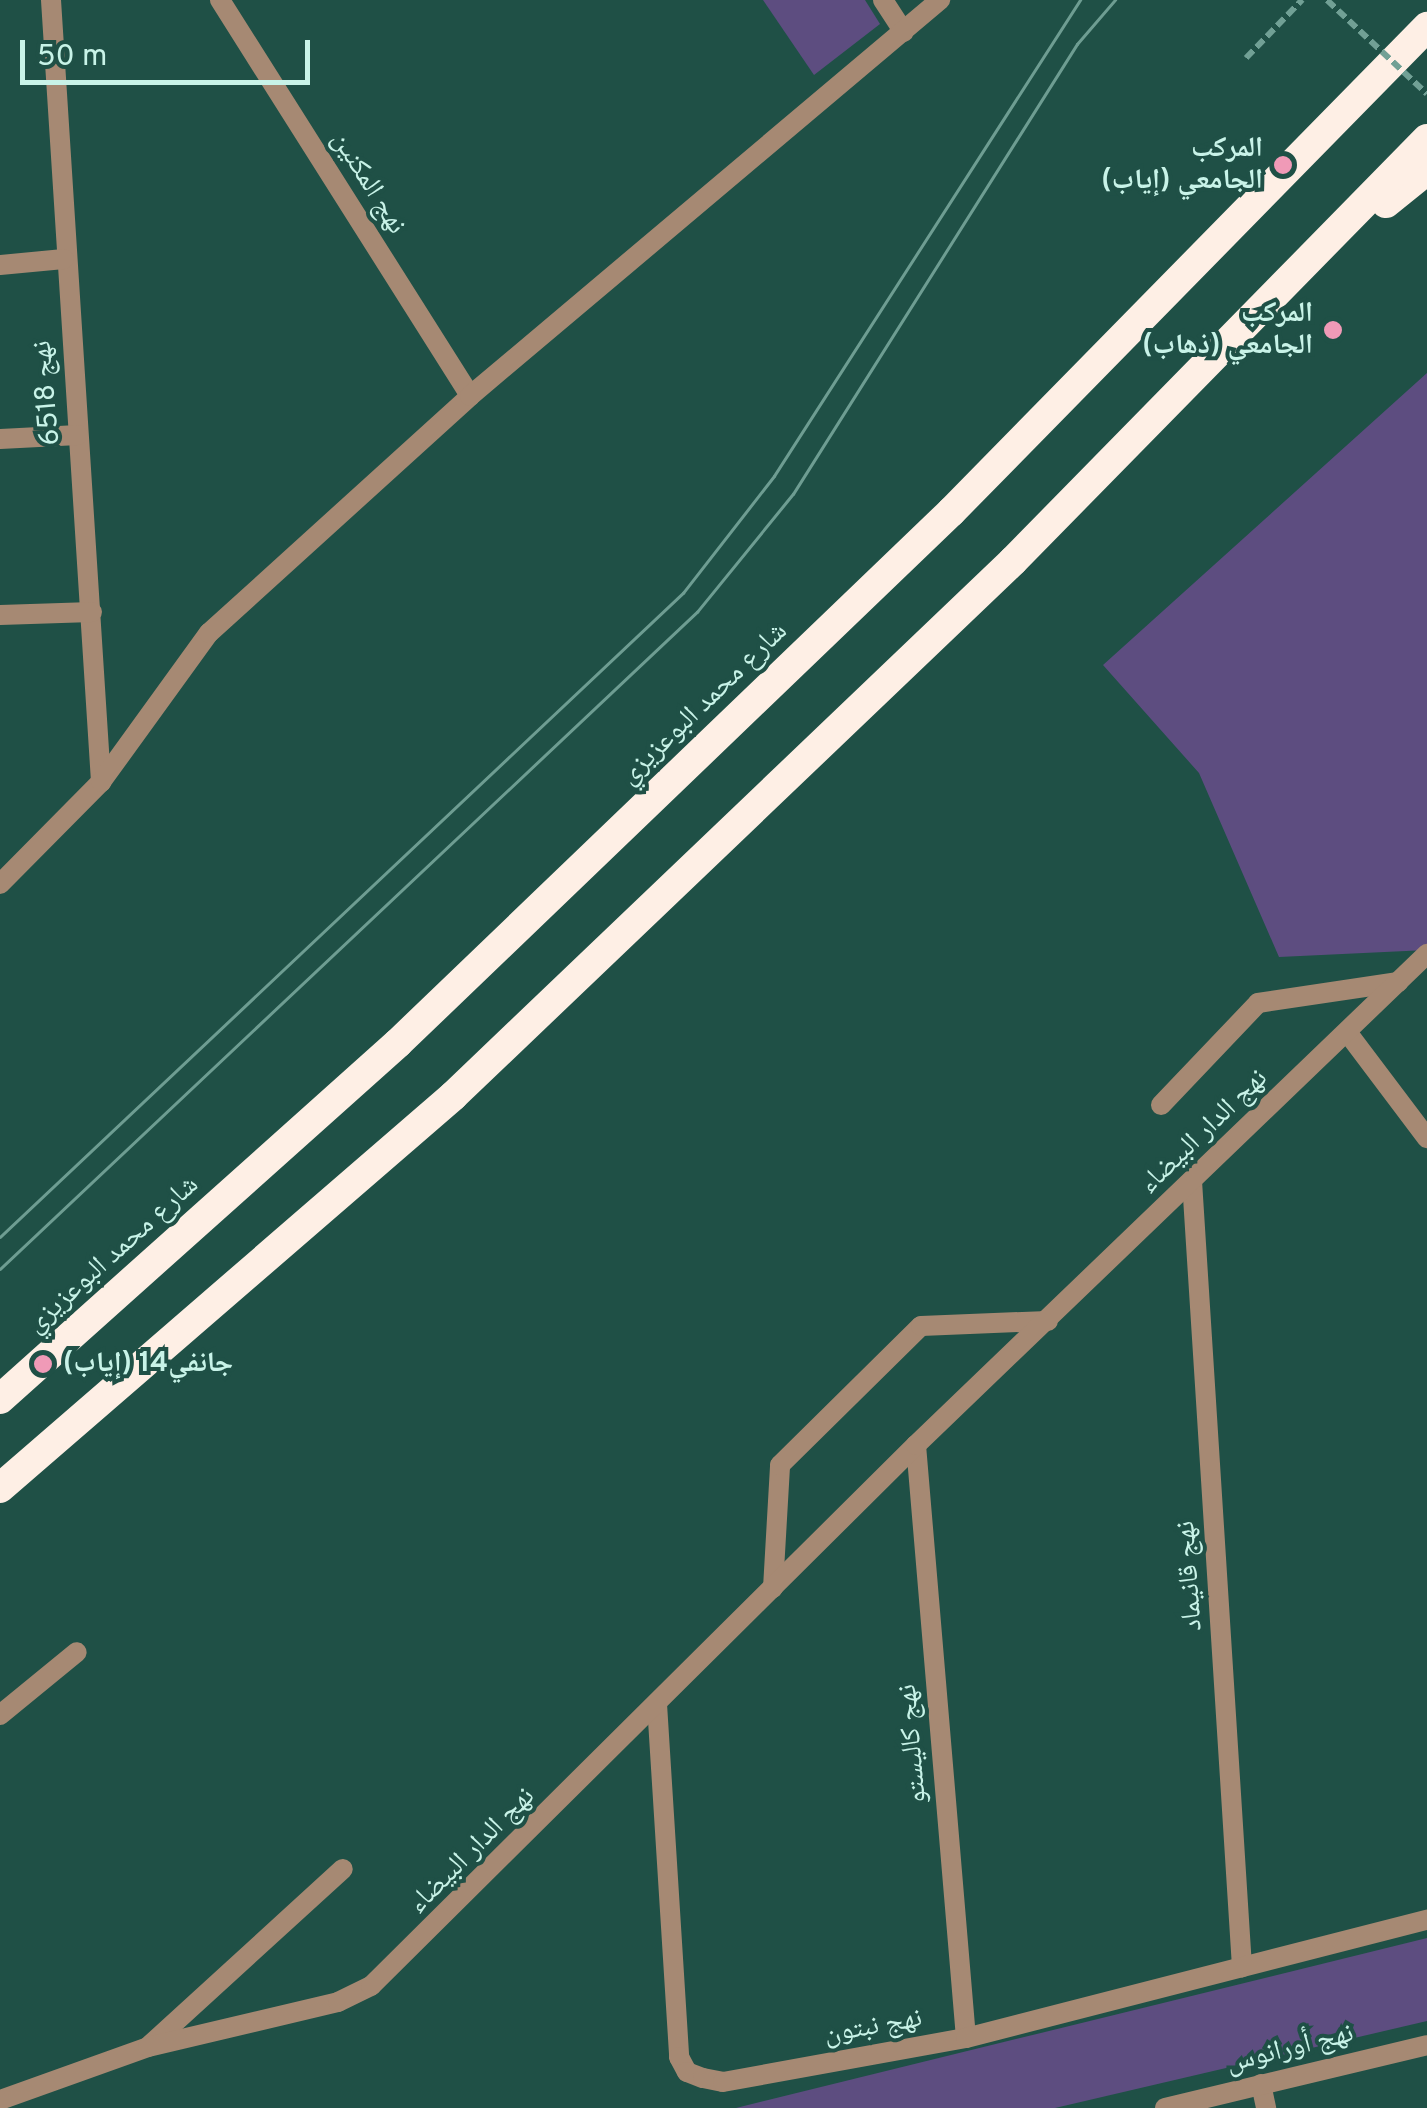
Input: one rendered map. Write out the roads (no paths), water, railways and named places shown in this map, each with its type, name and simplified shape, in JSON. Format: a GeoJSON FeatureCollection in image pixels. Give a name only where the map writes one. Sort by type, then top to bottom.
{"type":"FeatureCollection","features":[{"type":"Feature","properties":{"kind":"highway","name":"شارع محمد البوعزيزي"},"geometry":{"type":"LineString","coordinates":[[0,1400],[398,1044],[951,512],[1427,27]]}},
{"type":"Feature","properties":{"kind":"highway"},"geometry":{"type":"LineString","coordinates":[[0,1488],[453,1096],[1013,562],[1262,300],[1427,139]]}},
{"type":"Feature","properties":{"kind":"highway"},"geometry":{"type":"LineString","coordinates":[[1262,300],[1427,170]]}},
{"type":"Feature","properties":{"kind":"street","name":"نهج 6518"},"geometry":{"type":"LineString","coordinates":[[51,0],[64,259],[102,782]]}},
{"type":"Feature","properties":{"kind":"street","name":"نهج المكنين"},"geometry":{"type":"LineString","coordinates":[[220,0],[470,396]]}},
{"type":"Feature","properties":{"kind":"street"},"geometry":{"type":"LineString","coordinates":[[883,0],[904,32]]}},
{"type":"Feature","properties":{"kind":"street"},"geometry":{"type":"LineString","coordinates":[[0,884],[102,782],[209,633],[470,396],[940,0]]}},
{"type":"Feature","properties":{"kind":"street"},"geometry":{"type":"LineString","coordinates":[[0,265],[64,259]]}},
{"type":"Feature","properties":{"kind":"street"},"geometry":{"type":"LineString","coordinates":[[0,438],[78,434]]}},
{"type":"Feature","properties":{"kind":"street"},"geometry":{"type":"LineString","coordinates":[[0,615],[92,612]]}},
{"type":"Feature","properties":{"kind":"street","name":"نهج الدار البيضاء"},"geometry":{"type":"LineString","coordinates":[[0,2100],[148,2046],[338,2002],[371,1986],[916,1446],[1427,954]]}},
{"type":"Feature","properties":{"kind":"street","name":"نهج الدار البيضاء"},"geometry":{"type":"LineString","coordinates":[[1161,1105],[1258,1003],[1398,982]]}},
{"type":"Feature","properties":{"kind":"street"},"geometry":{"type":"LineString","coordinates":[[1347,1032],[1427,1138]]}},
{"type":"Feature","properties":{"kind":"street","name":"نهج قانيماد"},"geometry":{"type":"LineString","coordinates":[[1192,1181],[1242,1967]]}},
{"type":"Feature","properties":{"kind":"street"},"geometry":{"type":"LineString","coordinates":[[773,1588],[780,1465],[907,1340],[922,1326],[1048,1321]]}},
{"type":"Feature","properties":{"kind":"street","name":"نهج كاليستو"},"geometry":{"type":"LineString","coordinates":[[916,1446],[966,2038]]}},
{"type":"Feature","properties":{"kind":"street"},"geometry":{"type":"LineString","coordinates":[[0,1714],[77,1652]]}},
{"type":"Feature","properties":{"kind":"street","name":"نهج نبتون"},"geometry":{"type":"LineString","coordinates":[[657,1704],[679,2057],[687,2072],[722,2082],[966,2038],[1427,1920]]}},
{"type":"Feature","properties":{"kind":"street","name":"نهج الدار البيضاء"},"geometry":{"type":"LineString","coordinates":[[148,2046],[343,1869]]}},
{"type":"Feature","properties":{"kind":"street","name":"نهج أورانوس"},"geometry":{"type":"LineString","coordinates":[[1165,2108],[1427,2044]]}},
{"type":"Feature","properties":{"kind":"street"},"geometry":{"type":"LineString","coordinates":[[1261,2084],[1266,2108]]}},
{"type":"Feature","properties":{"kind":"tram line"},"geometry":{"type":"LineString","coordinates":[[0,1237],[683,593],[774,476],[1080,0]]}},
{"type":"Feature","properties":{"kind":"tram line"},"geometry":{"type":"LineString","coordinates":[[0,1269],[697,612],[793,494],[1077,44],[1115,0]]}},
{"type":"Feature","properties":{"kind":"place","name":"المركب الجامعي (إياب)"},"geometry":{"type":"Point","coordinates":[1283,165]}},
{"type":"Feature","properties":{"kind":"place","name":"المركب الجامعي (ذهاب)"},"geometry":{"type":"Point","coordinates":[1333,330]}},
{"type":"Feature","properties":{"kind":"place","name":"جانفي14 (إياب)"},"geometry":{"type":"Point","coordinates":[43,1364]}}]}
